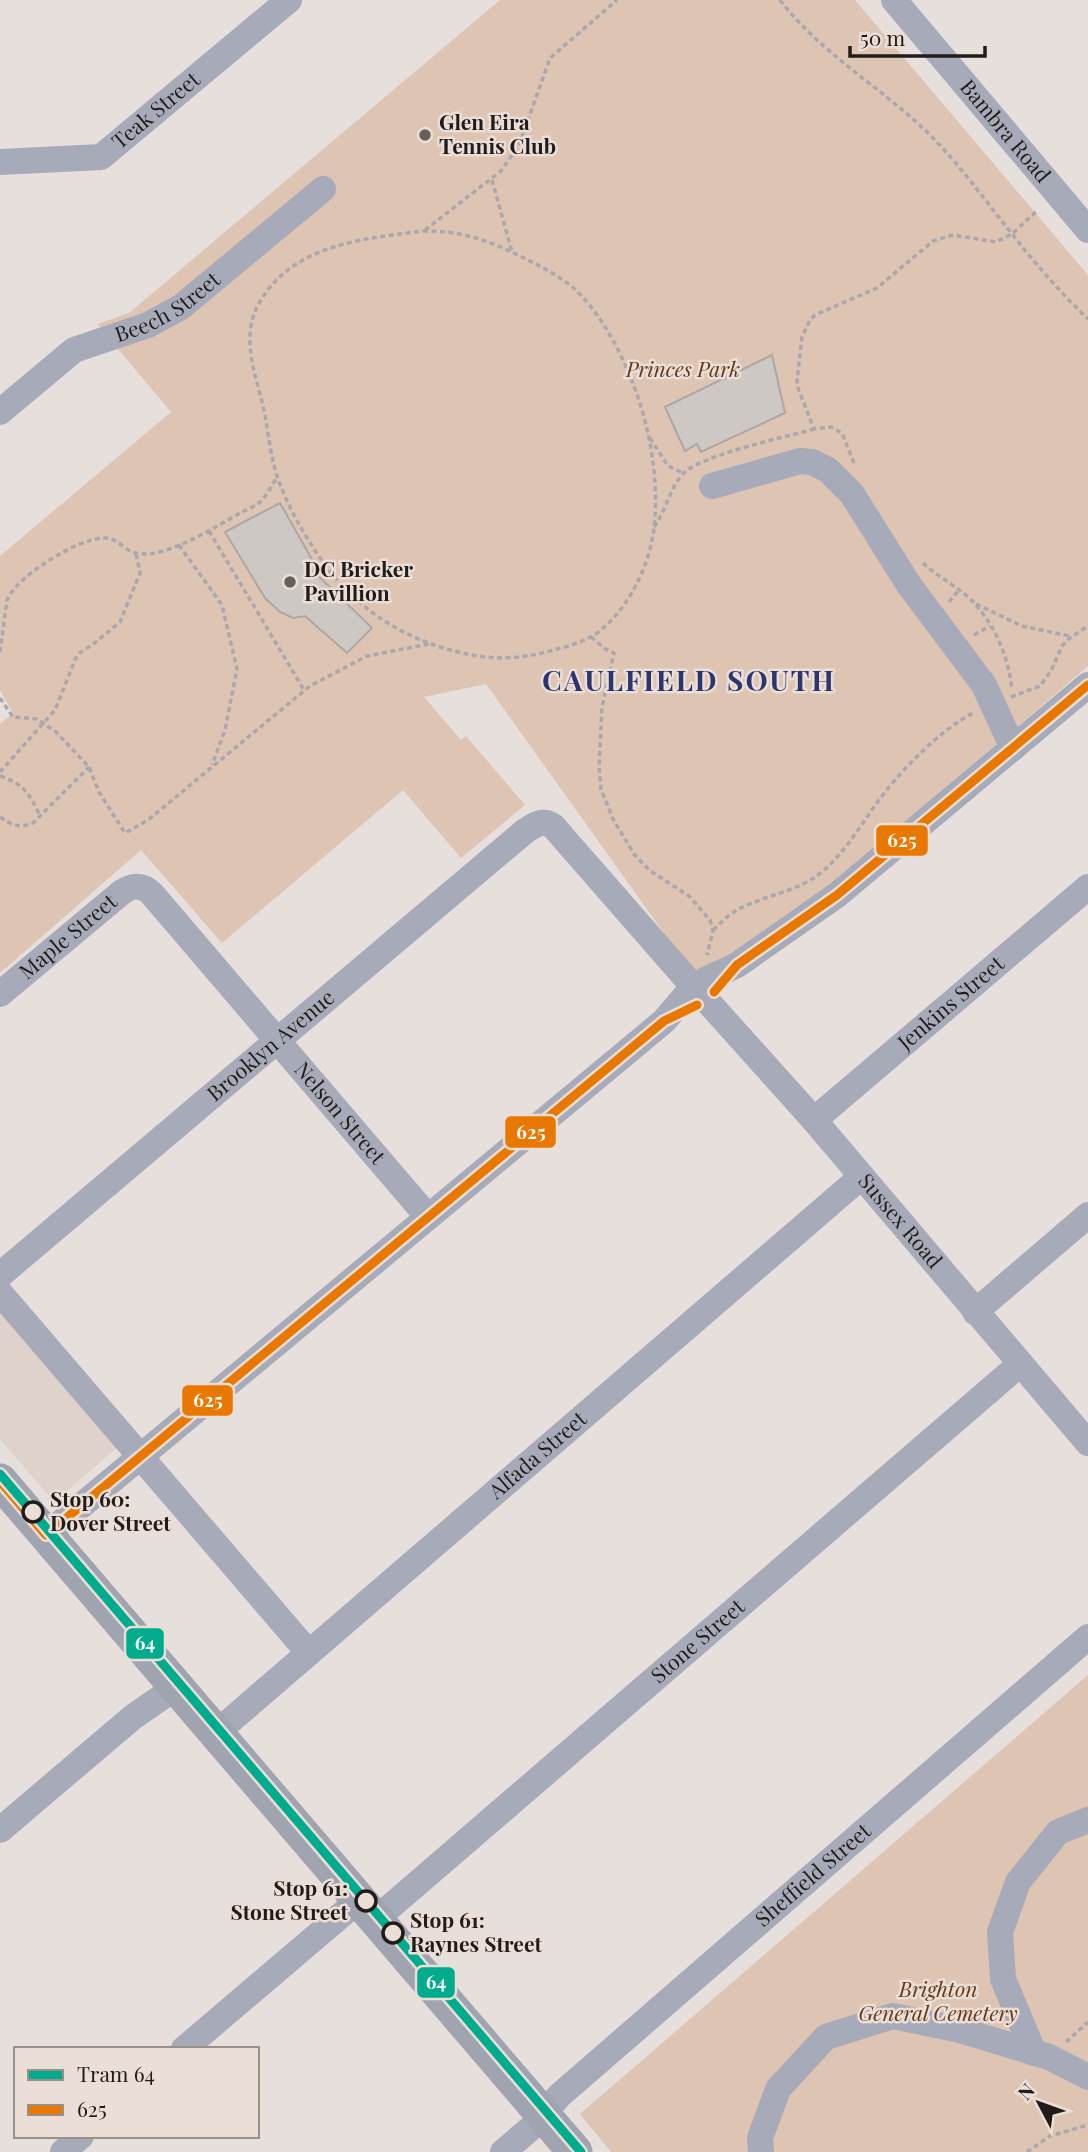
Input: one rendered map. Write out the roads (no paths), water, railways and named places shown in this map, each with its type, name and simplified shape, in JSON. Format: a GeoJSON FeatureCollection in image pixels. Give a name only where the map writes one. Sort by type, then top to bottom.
{"type":"FeatureCollection","features":[{"type":"Feature","properties":{"kind":"main road"},"geometry":{"type":"LineString","coordinates":[[0,1481],[575,2152]]}},
{"type":"Feature","properties":{"kind":"street","name":"Teak Street"},"geometry":{"type":"LineString","coordinates":[[0,162],[101,157],[289,0]]}},
{"type":"Feature","properties":{"kind":"street","name":"Bambra Road"},"geometry":{"type":"LineString","coordinates":[[903,3],[1085,221]]}},
{"type":"Feature","properties":{"kind":"street","name":"Beech Street"},"geometry":{"type":"LineString","coordinates":[[0,412],[74,351],[148,325],[181,307],[323,189]]}},
{"type":"Feature","properties":{"kind":"street"},"geometry":{"type":"LineString","coordinates":[[712,486],[800,461],[812,462],[828,470],[862,507],[902,576],[984,685],[1003,700],[1013,748]]}},
{"type":"Feature","properties":{"kind":"street"},"geometry":{"type":"LineString","coordinates":[[46,1535],[701,988],[837,895],[1088,685]]}},
{"type":"Feature","properties":{"kind":"street","name":"Brooklyn Avenue"},"geometry":{"type":"LineString","coordinates":[[0,1275],[524,832],[537,823],[546,823]]}},
{"type":"Feature","properties":{"kind":"street","name":"Sussex Road"},"geometry":{"type":"LineString","coordinates":[[546,823],[559,832],[666,956],[701,988],[1088,1443]]}},
{"type":"Feature","properties":{"kind":"street","name":"Nelson Street"},"geometry":{"type":"LineString","coordinates":[[140,886],[152,894],[428,1217]]}},
{"type":"Feature","properties":{"kind":"street","name":"Maple Street"},"geometry":{"type":"LineString","coordinates":[[0,994],[122,892],[140,886]]}},
{"type":"Feature","properties":{"kind":"street","name":"Jenkins Street"},"geometry":{"type":"LineString","coordinates":[[814,1120],[1088,887]]}},
{"type":"Feature","properties":{"kind":"street","name":"Alfada Street"},"geometry":{"type":"LineString","coordinates":[[216,1733],[861,1177]]}},
{"type":"Feature","properties":{"kind":"street"},"geometry":{"type":"LineString","coordinates":[[975,1312],[1088,1215]]}},
{"type":"Feature","properties":{"kind":"street"},"geometry":{"type":"LineString","coordinates":[[0,1293],[309,1653]]}},
{"type":"Feature","properties":{"kind":"street","name":"Stone Street"},"geometry":{"type":"LineString","coordinates":[[187,2047],[367,1909],[1020,1364]]}},
{"type":"Feature","properties":{"kind":"street","name":"Sheffield Street"},"geometry":{"type":"LineString","coordinates":[[503,2152],[531,2128],[542,2113],[570,2086],[1088,1637]]}},
{"type":"Feature","properties":{"kind":"street"},"geometry":{"type":"LineString","coordinates":[[0,1830],[172,1682]]}},
{"type":"Feature","properties":{"kind":"street"},"geometry":{"type":"LineString","coordinates":[[1041,2055],[1003,1979],[1000,1932],[1018,1882],[1058,1832],[1088,1820]]}},
{"type":"Feature","properties":{"kind":"street"},"geometry":{"type":"LineString","coordinates":[[755,2147],[778,2090],[826,2037],[893,2016],[960,2030],[1041,2055],[1088,2077]]}},
{"type":"Feature","properties":{"kind":"street"},"geometry":{"type":"LineString","coordinates":[[62,2152],[79,2138]]}},
{"type":"Feature","properties":{"kind":"tram line","name":"64"},"geometry":{"type":"LineString","coordinates":[[0,1474],[581,2152]]}},
{"type":"Feature","properties":{"kind":"place","name":"Glen Eira Tennis Club"},"geometry":{"type":"Point","coordinates":[425,135]}},
{"type":"Feature","properties":{"kind":"place","name":"DC Bricker Pavillion"},"geometry":{"type":"Point","coordinates":[290,582]}},
{"type":"Feature","properties":{"kind":"place","name":"Stop 60: Dover Street"},"geometry":{"type":"Point","coordinates":[33,1512]}},
{"type":"Feature","properties":{"kind":"place","name":"Stop 61: Stone Street"},"geometry":{"type":"Point","coordinates":[366,1901]}},
{"type":"Feature","properties":{"kind":"place","name":"Stop 61: Raynes Street"},"geometry":{"type":"Point","coordinates":[393,1933]}},
{"type":"Feature","properties":{"kind":"district","name":"CAULFIELD SOUTH"},"geometry":{"type":"Point","coordinates":[689,681]}},
{"type":"Feature","properties":{"kind":"park label","name":"Princes Park"},"geometry":{"type":"Point","coordinates":[683,370]}},
{"type":"Feature","properties":{"kind":"park label","name":"Brighton General Cemetery"},"geometry":{"type":"Point","coordinates":[938,2002]}}]}
